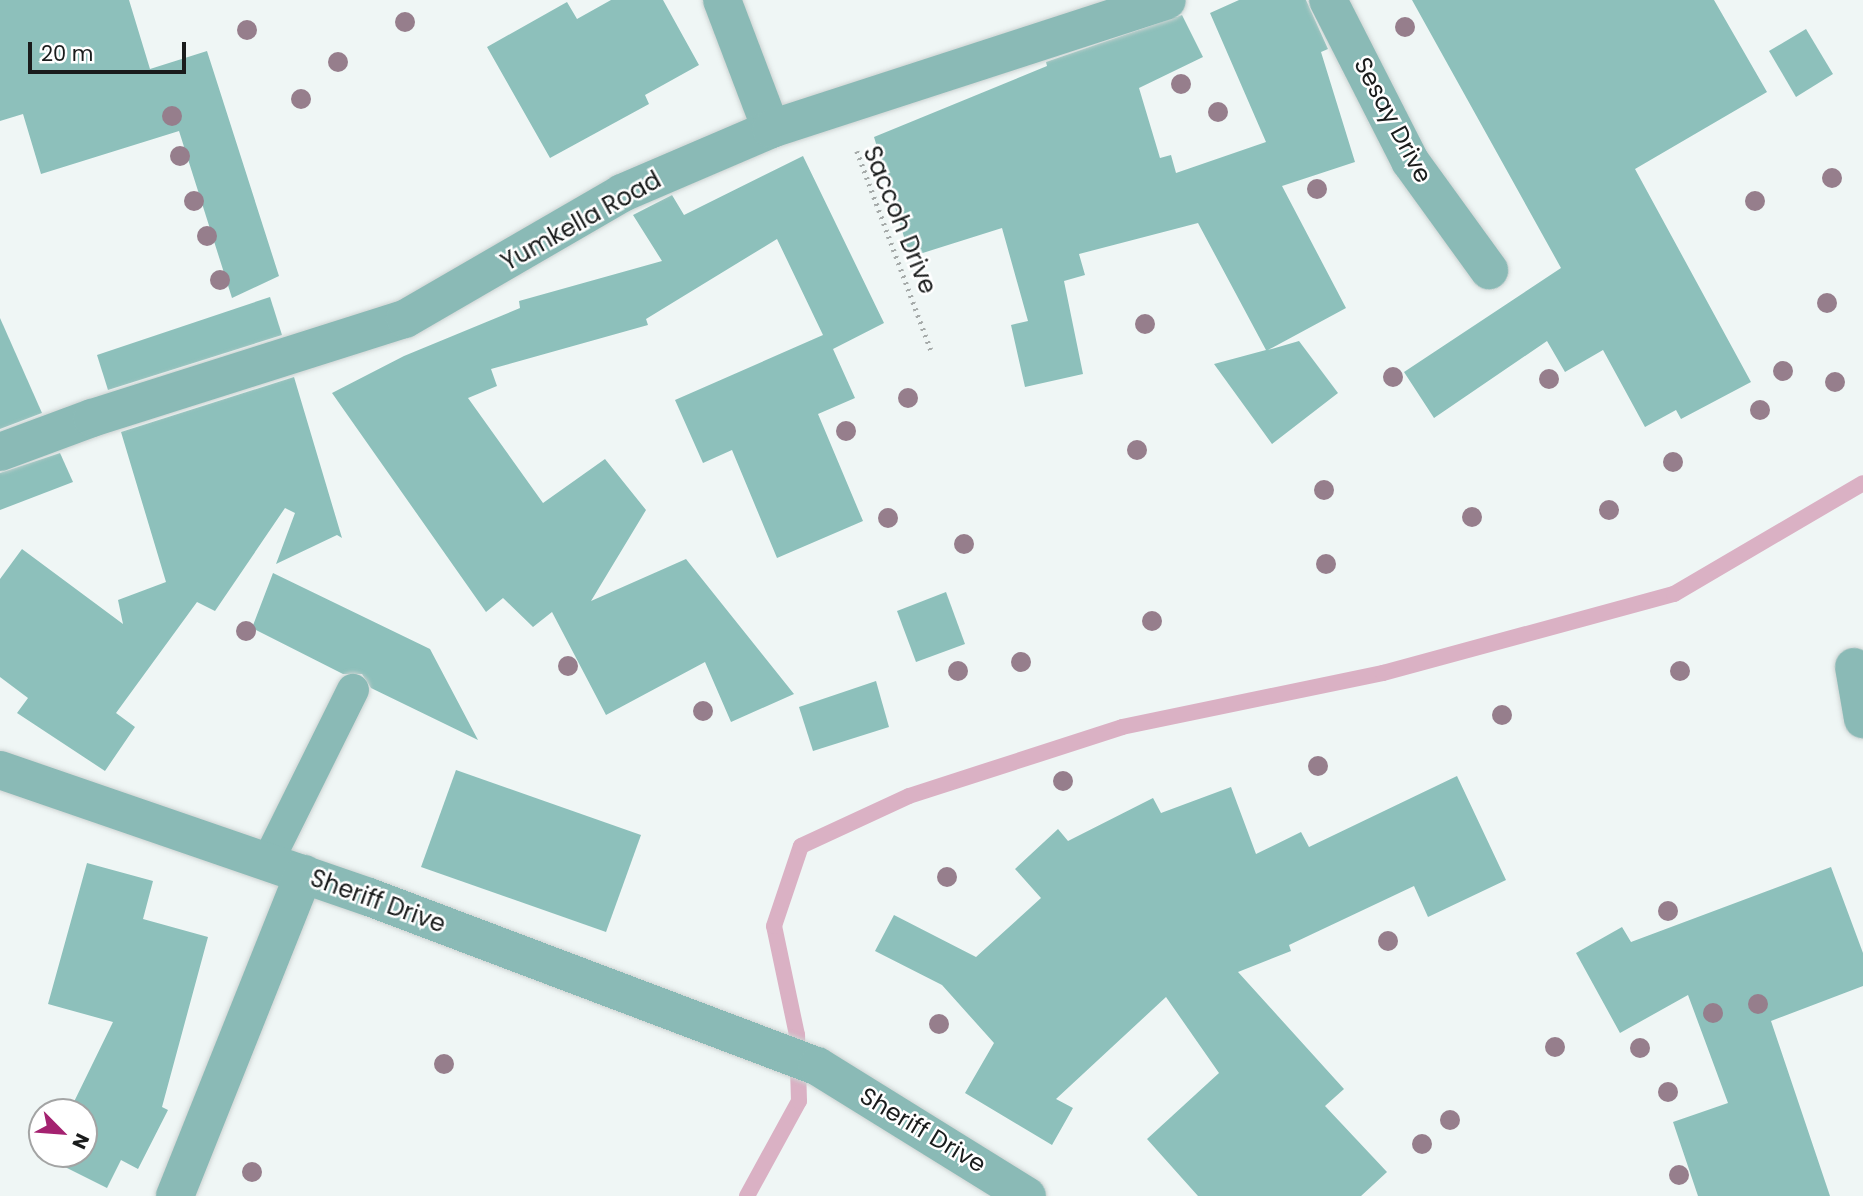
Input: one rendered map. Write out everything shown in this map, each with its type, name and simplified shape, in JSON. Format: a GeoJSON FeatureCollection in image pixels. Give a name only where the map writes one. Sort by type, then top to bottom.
{"type":"FeatureCollection","features":[{"type":"Feature","properties":{"kind":"street"},"geometry":{"type":"LineString","coordinates":[[722,0],[771,129]]}},
{"type":"Feature","properties":{"kind":"street","name":"Yumkella Road"},"geometry":{"type":"LineString","coordinates":[[0,452],[92,418],[405,319],[622,193],[771,129],[824,109],[1058,39],[1167,0]]}},
{"type":"Feature","properties":{"kind":"street","name":"Sesay Drive"},"geometry":{"type":"LineString","coordinates":[[1328,0],[1410,160],[1489,270]]}},
{"type":"Feature","properties":{"kind":"street"},"geometry":{"type":"LineString","coordinates":[[1854,667],[1863,719]]}},
{"type":"Feature","properties":{"kind":"street","name":"Sheriff Drive"},"geometry":{"type":"LineString","coordinates":[[0,770],[304,874],[817,1066],[1027,1196]]}},
{"type":"Feature","properties":{"kind":"street"},"geometry":{"type":"LineString","coordinates":[[174,1196],[304,874]]}},
{"type":"Feature","properties":{"kind":"lane"},"geometry":{"type":"LineString","coordinates":[[268,861],[353,690]]}},
{"type":"Feature","properties":{"kind":"path","name":"Saccoh Drive"},"geometry":{"type":"LineString","coordinates":[[824,109],[862,158],[932,350]]}},
{"type":"Feature","properties":{"kind":"building"},"geometry":{"type":"Polygon","coordinates":[[[0,0],[129,0],[150,69],[207,51],[279,276],[232,298],[179,131],[41,174],[23,114],[0,121],[0,0]]]}},
{"type":"Feature","properties":{"kind":"building"},"geometry":{"type":"Polygon","coordinates":[[[611,0],[663,0],[699,65],[645,95],[649,104],[550,158],[487,47],[567,2],[577,19],[611,0]]]}},
{"type":"Feature","properties":{"kind":"building"},"geometry":{"type":"Polygon","coordinates":[[[1239,0],[1306,0],[1328,49],[1321,52],[1355,162],[1282,186],[1346,308],[1268,350],[1299,341],[1338,393],[1272,444],[1214,364],[1266,350],[1198,223],[1079,254],[1085,275],[1064,281],[1083,374],[1025,387],[1011,325],[1028,321],[1002,228],[910,257],[874,137],[1047,66],[1046,62],[1182,15],[1203,57],[1139,88],[1160,158],[1171,155],[1176,173],[1266,142],[1210,13],[1239,0]]]}},
{"type":"Feature","properties":{"kind":"building"},"geometry":{"type":"Polygon","coordinates":[[[1412,0],[1714,0],[1767,92],[1635,169],[1751,382],[1681,419],[1676,410],[1645,427],[1603,350],[1565,372],[1547,341],[1434,418],[1404,372],[1561,268],[1412,0]]]}},
{"type":"Feature","properties":{"kind":"building"},"geometry":{"type":"Polygon","coordinates":[[[1806,29],[1833,74],[1796,97],[1769,51],[1806,29]]]}},
{"type":"Feature","properties":{"kind":"building"},"geometry":{"type":"Polygon","coordinates":[[[803,156],[884,323],[833,349],[855,398],[818,414],[863,521],[777,558],[732,450],[703,463],[675,400],[823,335],[777,239],[646,319],[648,325],[491,369],[497,386],[468,398],[543,503],[605,459],[646,510],[591,601],[686,559],[794,694],[731,722],[705,662],[606,715],[552,612],[533,627],[503,598],[486,612],[332,393],[404,356],[520,308],[519,301],[662,261],[633,215],[672,195],[684,215],[803,156]]]}},
{"type":"Feature","properties":{"kind":"building"},"geometry":{"type":"Polygon","coordinates":[[[270,297],[282,335],[108,390],[97,355],[270,297]]]}},
{"type":"Feature","properties":{"kind":"building"},"geometry":{"type":"Polygon","coordinates":[[[0,318],[42,413],[0,429],[0,318]]]}},
{"type":"Feature","properties":{"kind":"building"},"geometry":{"type":"Polygon","coordinates":[[[294,377],[342,538],[337,535],[276,564],[295,513],[285,508],[215,611],[197,602],[116,713],[135,727],[105,771],[17,713],[28,698],[0,677],[0,579],[22,549],[123,624],[118,600],[166,582],[121,432],[294,377]]]}},
{"type":"Feature","properties":{"kind":"building"},"geometry":{"type":"Polygon","coordinates":[[[60,453],[73,482],[0,510],[0,473],[60,453]]]}},
{"type":"Feature","properties":{"kind":"building"},"geometry":{"type":"Polygon","coordinates":[[[273,573],[430,649],[478,740],[371,688],[362,674],[343,674],[252,628],[273,573]]]}},
{"type":"Feature","properties":{"kind":"building"},"geometry":{"type":"Polygon","coordinates":[[[946,592],[965,644],[916,662],[897,611],[946,592]]]}},
{"type":"Feature","properties":{"kind":"building"},"geometry":{"type":"Polygon","coordinates":[[[876,681],[889,727],[813,751],[799,707],[876,681]]]}},
{"type":"Feature","properties":{"kind":"building"},"geometry":{"type":"Polygon","coordinates":[[[456,770],[641,835],[606,932],[421,867],[456,770]]]}},
{"type":"Feature","properties":{"kind":"building"},"geometry":{"type":"Polygon","coordinates":[[[1457,776],[1506,880],[1428,917],[1414,886],[1289,945],[1291,951],[1238,972],[1344,1089],[1325,1106],[1387,1172],[1361,1196],[1198,1196],[1147,1139],[1219,1073],[1166,997],[1056,1099],[1073,1108],[1052,1145],[965,1093],[994,1043],[942,985],[875,951],[894,915],[976,957],[1041,898],[1015,869],[1058,829],[1068,841],[1153,798],[1161,813],[1231,787],[1256,854],[1301,832],[1309,847],[1457,776]]]}},
{"type":"Feature","properties":{"kind":"building"},"geometry":{"type":"Polygon","coordinates":[[[87,863],[153,881],[143,919],[208,937],[162,1107],[168,1110],[138,1169],[121,1160],[107,1188],[67,1168],[98,1168],[98,1098],[76,1098],[113,1022],[48,1004],[87,863]]]}},
{"type":"Feature","properties":{"kind":"building"},"geometry":{"type":"Polygon","coordinates":[[[1831,867],[1863,953],[1863,986],[1771,1021],[1830,1196],[1698,1196],[1673,1122],[1728,1103],[1688,995],[1620,1033],[1576,953],[1622,927],[1631,942],[1831,867]]]}},
{"type":"Feature","properties":{"kind":"waterway"},"geometry":{"type":"LineString","coordinates":[[747,1196],[799,1101],[797,1035],[774,926],[801,846],[909,796],[1122,727],[1383,673],[1674,594],[1863,483]]}}]}
